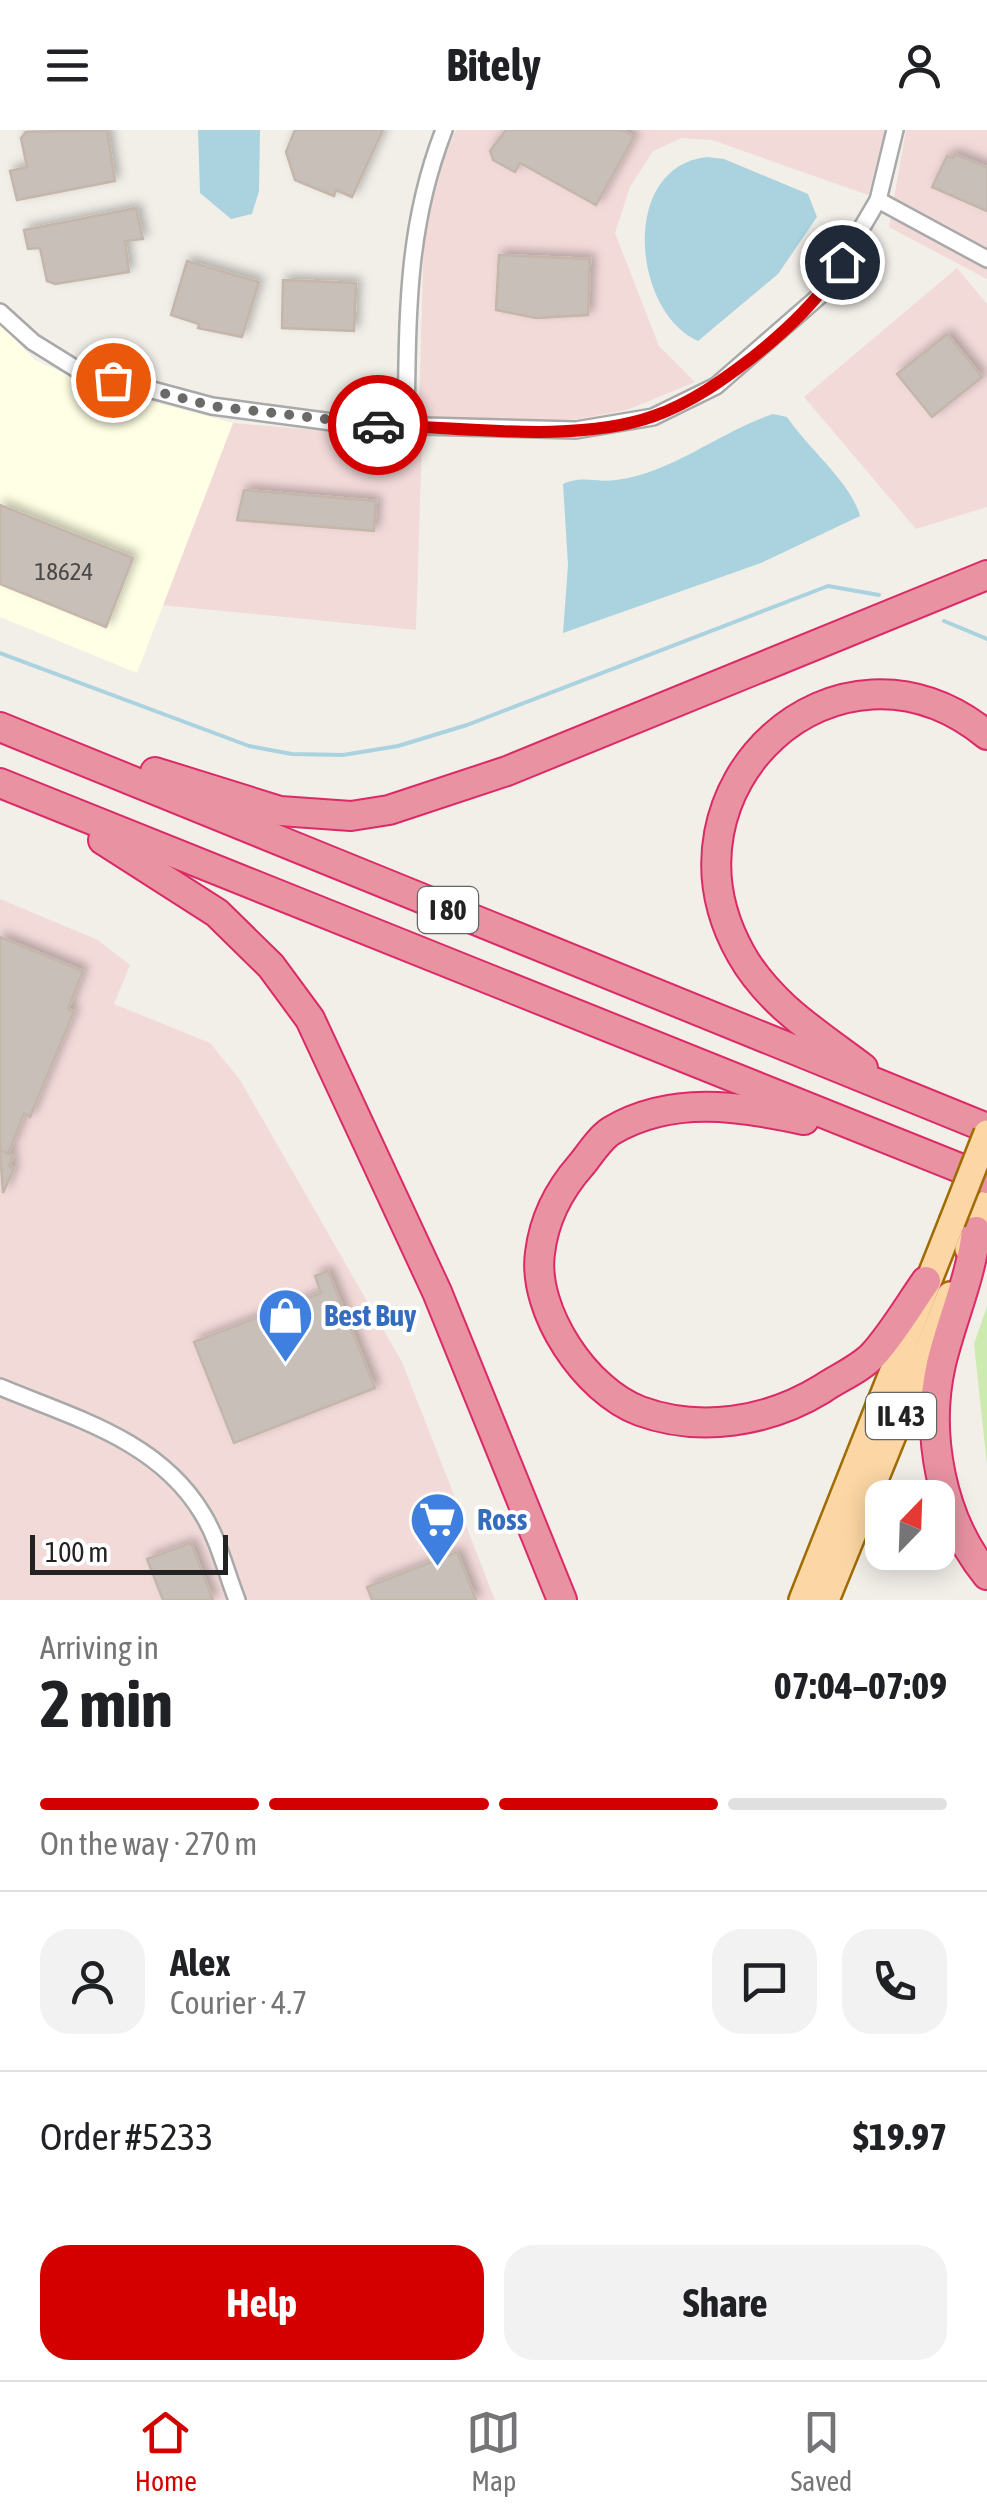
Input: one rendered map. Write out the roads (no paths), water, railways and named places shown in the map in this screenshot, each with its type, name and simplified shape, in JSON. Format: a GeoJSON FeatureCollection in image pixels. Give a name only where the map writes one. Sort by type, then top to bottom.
{"type":"FeatureCollection","features":[{"type":"Feature","properties":{"kind":"highway"},"geometry":{"type":"LineString","coordinates":[[0,717],[252,806],[350,816],[422,800],[507,771],[987,574]]}},
{"type":"Feature","properties":{"kind":"highway"},"geometry":{"type":"LineString","coordinates":[[896,1093],[790,1014],[751,970],[725,919],[716,883],[720,822],[734,782],[758,747],[798,717],[836,701],[874,696],[925,701],[954,712],[987,734]]}},
{"type":"Feature","properties":{"kind":"highway","name":"I 80"},"geometry":{"type":"LineString","coordinates":[[0,727],[987,1130]]}},
{"type":"Feature","properties":{"kind":"highway"},"geometry":{"type":"LineString","coordinates":[[12,788],[195,895],[271,966],[310,1019],[437,1292],[562,1600]]}},
{"type":"Feature","properties":{"kind":"highway","name":"I 80"},"geometry":{"type":"LineString","coordinates":[[12,788],[987,1180]]}},
{"type":"Feature","properties":{"kind":"highway"},"geometry":{"type":"LineString","coordinates":[[883,1138],[738,1106],[670,1108],[609,1132],[564,1184],[548,1218],[539,1257],[544,1291],[568,1353],[614,1396],[637,1410],[686,1423],[734,1422],[800,1402],[871,1358],[926,1281]]}},
{"type":"Feature","properties":{"kind":"highway"},"geometry":{"type":"LineString","coordinates":[[964,1226],[972,1272],[941,1364],[935,1432],[947,1497],[987,1575]]}},
{"type":"Feature","properties":{"kind":"main road","name":"IL 43"},"geometry":{"type":"LineString","coordinates":[[826,1600],[964,1226],[987,1130]]}},
{"type":"Feature","properties":{"kind":"main road","name":"IL 43"},"geometry":{"type":"LineString","coordinates":[[802,1600],[926,1281],[964,1226],[987,1202]]}},
{"type":"Feature","properties":{"kind":"street"},"geometry":{"type":"LineString","coordinates":[[406,425],[409,260],[423,183],[444,130]]}},
{"type":"Feature","properties":{"kind":"street"},"geometry":{"type":"LineString","coordinates":[[0,312],[33,342],[78,370],[212,406],[347,424],[576,430],[652,417],[716,386],[824,292],[878,200],[895,130]]}},
{"type":"Feature","properties":{"kind":"street"},"geometry":{"type":"LineString","coordinates":[[878,200],[987,260]]}},
{"type":"Feature","properties":{"kind":"street"},"geometry":{"type":"LineString","coordinates":[[0,1387],[130,1442],[172,1472],[204,1516],[237,1600]]}},
{"type":"Feature","properties":{"kind":"water"},"geometry":{"type":"Polygon","coordinates":[[[198,130],[260,130],[259,191],[252,214],[231,219],[200,193],[198,130]]]}},
{"type":"Feature","properties":{"kind":"water"},"geometry":{"type":"Polygon","coordinates":[[[707,157],[724,159],[808,194],[817,217],[778,274],[698,341],[676,325],[659,302],[649,273],[645,242],[648,212],[659,186],[678,167],[707,157]]]}},
{"type":"Feature","properties":{"kind":"water"},"geometry":{"type":"Polygon","coordinates":[[[773,414],[787,417],[848,491],[860,516],[761,563],[563,633],[568,565],[563,484],[637,476],[773,414]]]}},
{"type":"Feature","properties":{"kind":"waterway"},"geometry":{"type":"LineString","coordinates":[[0,653],[249,746],[292,754],[343,755],[398,746],[467,725],[828,586],[879,595]]}},
{"type":"Feature","properties":{"kind":"waterway"},"geometry":{"type":"LineString","coordinates":[[944,621],[987,639]]}},
{"type":"Feature","properties":{"kind":"place","name":"Best Buy"},"geometry":{"type":"Point","coordinates":[285,1365]}},
{"type":"Feature","properties":{"kind":"place","name":"Ross"},"geometry":{"type":"Point","coordinates":[438,1569]}}]}
